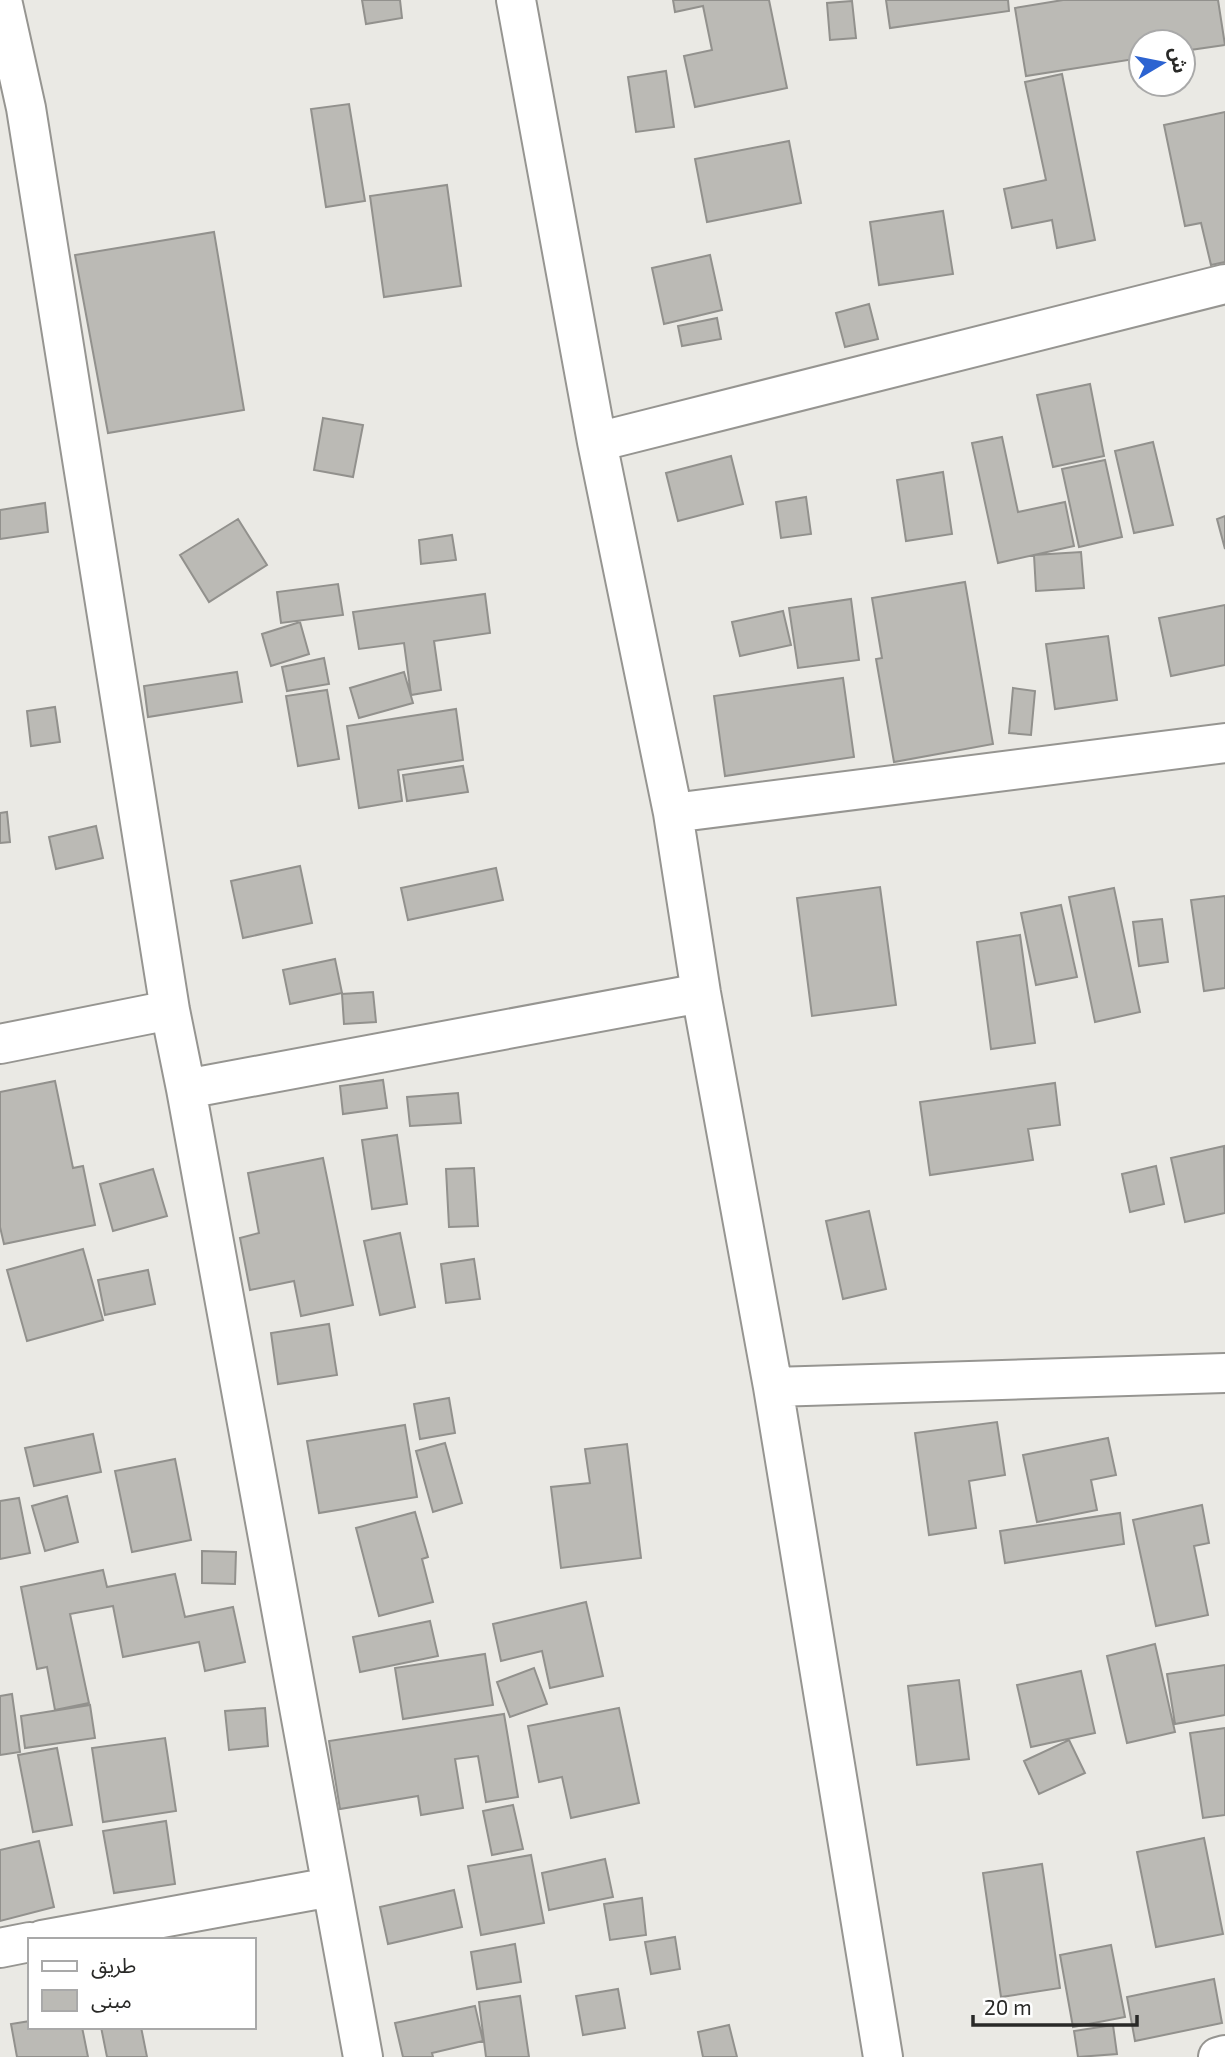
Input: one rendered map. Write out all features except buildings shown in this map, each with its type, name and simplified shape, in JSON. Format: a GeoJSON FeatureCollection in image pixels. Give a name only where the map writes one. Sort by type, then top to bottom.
{"type":"FeatureCollection","features":[{"type":"Feature","properties":{"kind":"street"},"geometry":{"type":"LineString","coordinates":[[2,0],[13,110],[170,1010],[363,2057]]}},
{"type":"Feature","properties":{"kind":"street"},"geometry":{"type":"LineString","coordinates":[[516,0],[597,442],[673,813],[701,993],[772,1387],[883,2057]]}},
{"type":"Feature","properties":{"kind":"street"},"geometry":{"type":"LineString","coordinates":[[597,442],[1225,284]]}},
{"type":"Feature","properties":{"kind":"street"},"geometry":{"type":"LineString","coordinates":[[673,813],[1225,743]]}},
{"type":"Feature","properties":{"kind":"street"},"geometry":{"type":"LineString","coordinates":[[186,1089],[701,993]]}},
{"type":"Feature","properties":{"kind":"street"},"geometry":{"type":"LineString","coordinates":[[0,1044],[170,1010]]}},
{"type":"Feature","properties":{"kind":"street"},"geometry":{"type":"LineString","coordinates":[[772,1387],[1225,1373]]}},
{"type":"Feature","properties":{"kind":"street"},"geometry":{"type":"LineString","coordinates":[[53,1938],[331,1887]]}},
{"type":"Feature","properties":{"kind":"street"},"geometry":{"type":"LineString","coordinates":[[0,1948],[28,1942]]}},
{"type":"Feature","properties":{"kind":"street"},"geometry":{"type":"LineString","coordinates":[[1218,2057],[1225,2055]]}}]}
